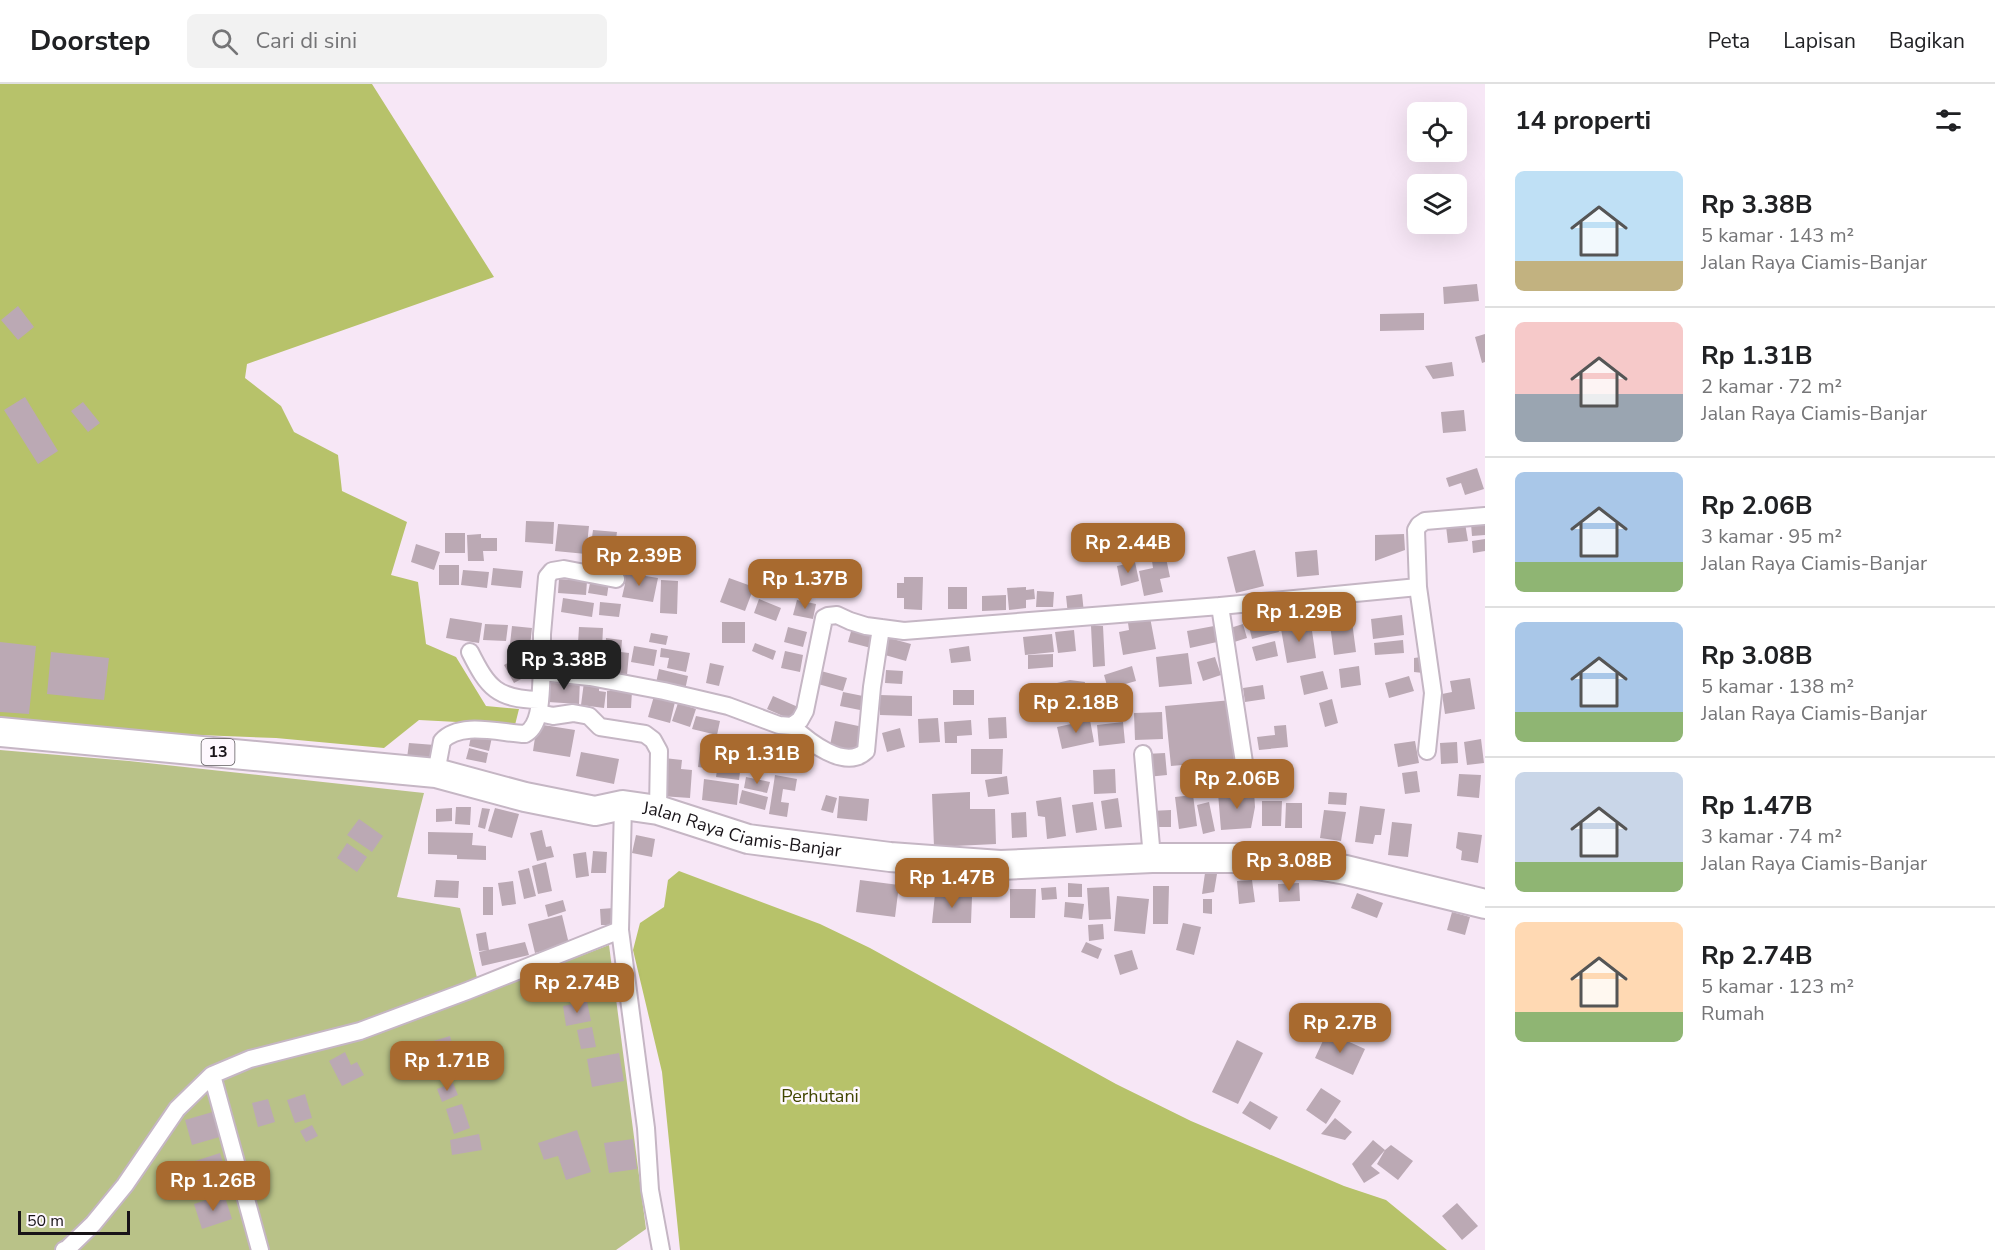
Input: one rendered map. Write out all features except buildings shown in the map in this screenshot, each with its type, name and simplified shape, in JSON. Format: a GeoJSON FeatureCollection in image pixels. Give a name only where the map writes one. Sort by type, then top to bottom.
{"type":"FeatureCollection","features":[{"type":"Feature","properties":{"kind":"highway","name":"Jalan Raya Ciamis-Banjar"},"geometry":{"type":"LineString","coordinates":[[0,732],[436,773],[525,797],[595,811],[623,805],[658,810],[748,839],[890,857],[1000,865],[1152,858],[1250,858],[1300,862],[1346,870],[1485,904]]}},
{"type":"Feature","properties":{"kind":"street"},"geometry":{"type":"LineString","coordinates":[[1427,751],[1433,693],[1418,587],[1416,530],[1425,521],[1485,516]]}},
{"type":"Feature","properties":{"kind":"street"},"geometry":{"type":"LineString","coordinates":[[436,773],[442,741],[450,734],[479,728],[499,733],[525,734],[536,723],[542,672],[542,634],[547,577],[552,572],[564,569],[616,579]]}},
{"type":"Feature","properties":{"kind":"street"},"geometry":{"type":"LineString","coordinates":[[792,726],[800,720],[805,711],[824,618],[828,615],[837,615],[866,626],[904,631],[1220,606],[1418,587]]}},
{"type":"Feature","properties":{"kind":"street"},"geometry":{"type":"LineString","coordinates":[[1220,606],[1247,782]]}},
{"type":"Feature","properties":{"kind":"street"},"geometry":{"type":"LineString","coordinates":[[542,672],[590,677],[728,706],[779,725],[792,726],[819,749],[843,757],[855,758],[866,752],[872,687],[881,628]]}},
{"type":"Feature","properties":{"kind":"street"},"geometry":{"type":"LineString","coordinates":[[470,652],[482,676],[494,689],[510,697],[539,706],[553,716],[573,713],[585,715],[600,727],[645,734],[653,740],[659,751],[658,810]]}},
{"type":"Feature","properties":{"kind":"street"},"geometry":{"type":"LineString","coordinates":[[1143,754],[1152,858]]}},
{"type":"Feature","properties":{"kind":"street"},"geometry":{"type":"LineString","coordinates":[[623,805],[620,930],[646,1128],[650,1190],[661,1250]]}},
{"type":"Feature","properties":{"kind":"street"},"geometry":{"type":"LineString","coordinates":[[64,1250],[93,1224],[136,1169],[177,1109],[212,1076],[250,1059],[360,1031],[620,930]]}},
{"type":"Feature","properties":{"kind":"street"},"geometry":{"type":"LineString","coordinates":[[212,1076],[260,1250]]}},
{"type":"Feature","properties":{"kind":"green space"},"geometry":{"type":"Polygon","coordinates":[[[0,84],[372,84],[494,277],[247,364],[245,378],[281,406],[294,432],[338,455],[342,491],[407,522],[391,575],[418,582],[426,644],[456,657],[486,706],[519,709],[515,725],[419,720],[384,748],[276,738],[173,734],[0,721],[0,84]]]}},
{"type":"Feature","properties":{"kind":"green space"},"geometry":{"type":"Polygon","coordinates":[[[0,750],[129,761],[424,793],[397,897],[460,908],[481,994],[609,945],[646,1229],[616,1250],[0,1250],[0,750]]]}},
{"type":"Feature","properties":{"kind":"green space","name":"Perhutani"},"geometry":{"type":"Polygon","coordinates":[[[679,871],[820,924],[870,948],[1116,1084],[1191,1121],[1344,1186],[1386,1200],[1447,1250],[680,1250],[662,1072],[633,950],[640,923],[664,907],[668,880],[679,871]]]}}]}
